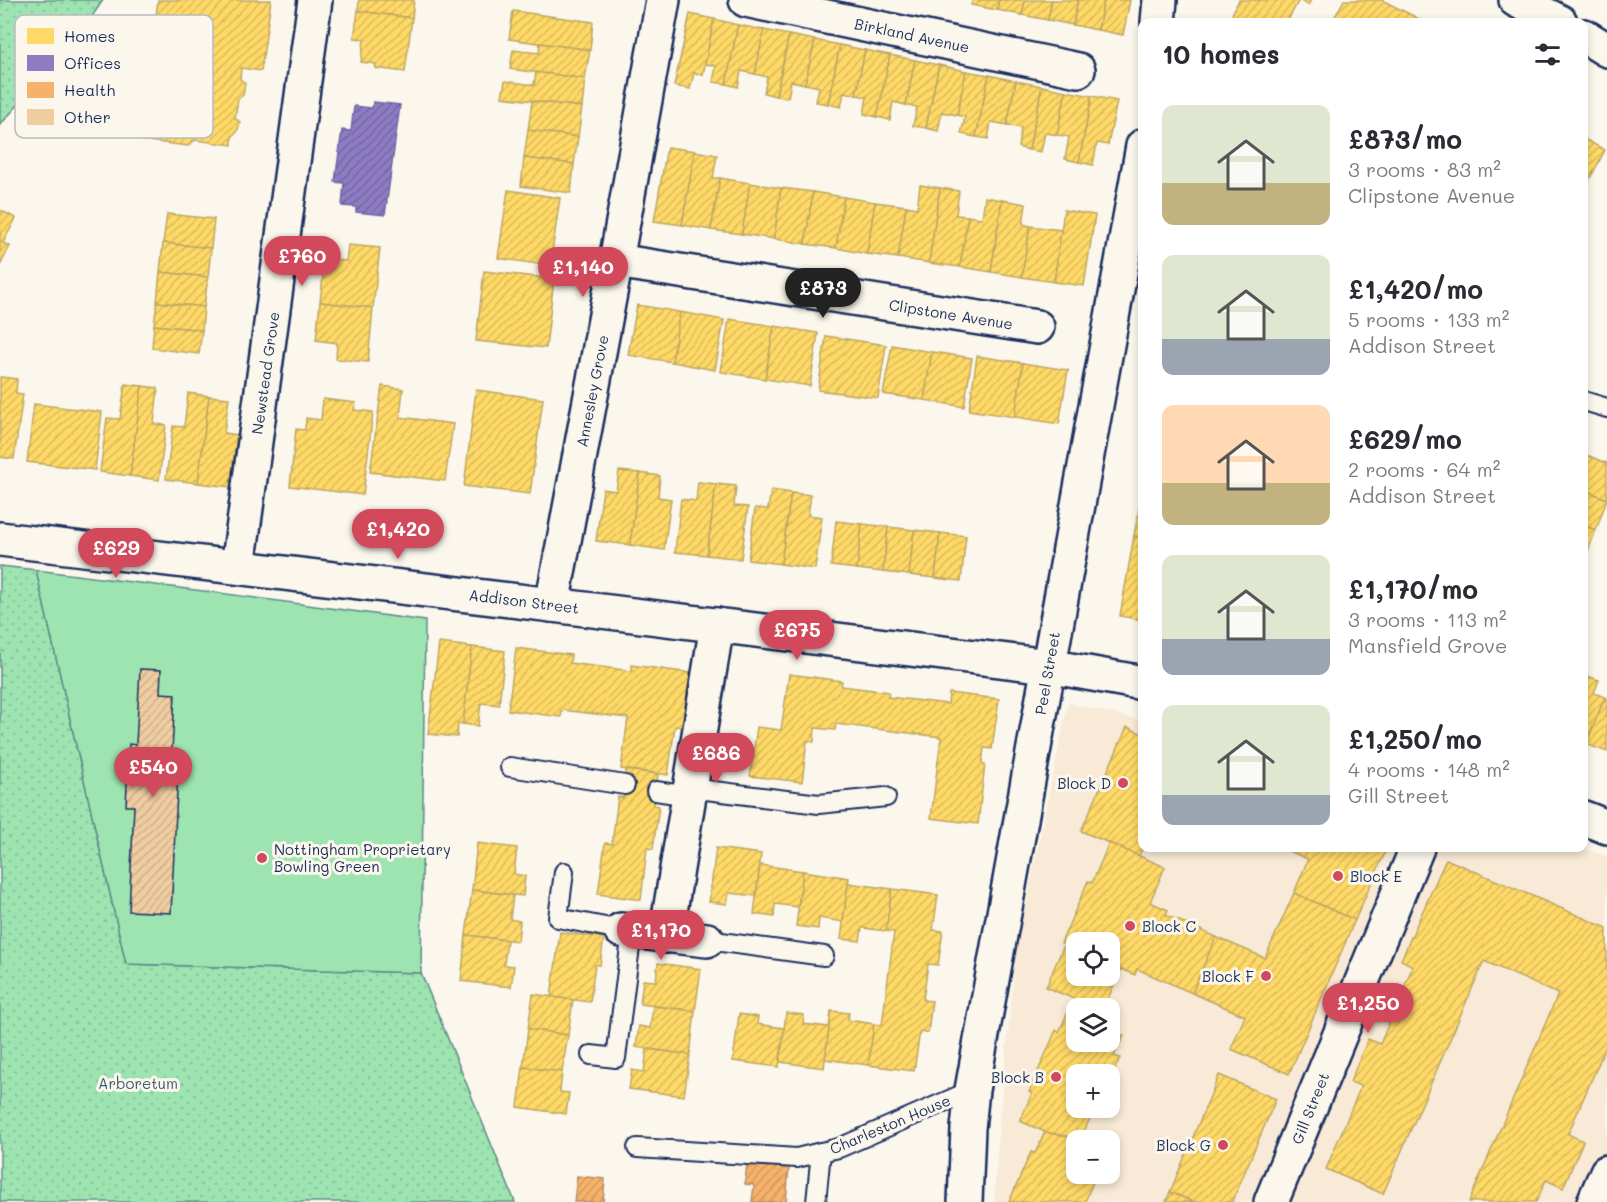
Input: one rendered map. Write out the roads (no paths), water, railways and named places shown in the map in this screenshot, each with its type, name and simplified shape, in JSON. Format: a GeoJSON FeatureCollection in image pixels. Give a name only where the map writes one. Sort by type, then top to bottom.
{"type":"FeatureCollection","features":[{"type":"Feature","properties":{"kind":"street","name":"Newstead Grove"},"geometry":{"type":"LineString","coordinates":[[238,567],[315,0]]}},
{"type":"Feature","properties":{"kind":"street","name":"Annesley Grove"},"geometry":{"type":"LineString","coordinates":[[552,604],[663,0]]}},
{"type":"Feature","properties":{"kind":"street","name":"Birkland Avenue"},"geometry":{"type":"LineString","coordinates":[[746,0],[1078,70]]}},
{"type":"Feature","properties":{"kind":"street"},"geometry":{"type":"LineString","coordinates":[[1158,18],[1160,0]]}},
{"type":"Feature","properties":{"kind":"street"},"geometry":{"type":"LineString","coordinates":[[1518,0],[1548,18]]}},
{"type":"Feature","properties":{"kind":"street"},"geometry":{"type":"LineString","coordinates":[[1588,38],[1607,50]]}},
{"type":"Feature","properties":{"kind":"street","name":"Peel Street"},"geometry":{"type":"LineString","coordinates":[[965,1202],[972,1089],[1138,173]]}},
{"type":"Feature","properties":{"kind":"street","name":"Clipstone Avenue"},"geometry":{"type":"LineString","coordinates":[[616,261],[1037,327]]}},
{"type":"Feature","properties":{"kind":"street","name":"Addison Street"},"geometry":{"type":"LineString","coordinates":[[0,539],[552,604],[1048,666],[1138,682]]}},
{"type":"Feature","properties":{"kind":"street"},"geometry":{"type":"LineString","coordinates":[[666,936],[717,625]]}},
{"type":"Feature","properties":{"kind":"street"},"geometry":{"type":"LineString","coordinates":[[1588,820],[1607,827]]}},
{"type":"Feature","properties":{"kind":"street","name":"Gill Street"},"geometry":{"type":"LineString","coordinates":[[1271,1202],[1415,852]]}},
{"type":"Feature","properties":{"kind":"street"},"geometry":{"type":"LineString","coordinates":[[626,930],[707,940]]}},
{"type":"Feature","properties":{"kind":"street"},"geometry":{"type":"LineString","coordinates":[[1594,1202],[1607,1172]]}},
{"type":"Feature","properties":{"kind":"lane"},"geometry":{"type":"LineString","coordinates":[[1588,402],[1607,408]]}},
{"type":"Feature","properties":{"kind":"lane"},"geometry":{"type":"LineString","coordinates":[[510,767],[625,785]]}},
{"type":"Feature","properties":{"kind":"lane"},"geometry":{"type":"LineString","coordinates":[[656,791],[819,804],[886,797]]}},
{"type":"Feature","properties":{"kind":"lane"},"geometry":{"type":"LineString","coordinates":[[564,872],[558,918],[626,930],[616,1058],[591,1055]]}},
{"type":"Feature","properties":{"kind":"lane"},"geometry":{"type":"LineString","coordinates":[[707,940],[824,956]]}},
{"type":"Feature","properties":{"kind":"lane","name":"Charleston House"},"geometry":{"type":"LineString","coordinates":[[816,1202],[821,1152],[839,1148],[972,1089]]}},
{"type":"Feature","properties":{"kind":"lane"},"geometry":{"type":"LineString","coordinates":[[637,1148],[797,1158],[821,1152]]}},
{"type":"Feature","properties":{"kind":"place","name":"Block D"},"geometry":{"type":"Point","coordinates":[1123,783]}},
{"type":"Feature","properties":{"kind":"place","name":"Nottingham Proprietary Bowling Green"},"geometry":{"type":"Point","coordinates":[262,858]}},
{"type":"Feature","properties":{"kind":"place","name":"Block E"},"geometry":{"type":"Point","coordinates":[1338,876]}},
{"type":"Feature","properties":{"kind":"place","name":"Block C"},"geometry":{"type":"Point","coordinates":[1130,926]}},
{"type":"Feature","properties":{"kind":"place","name":"Block F"},"geometry":{"type":"Point","coordinates":[1266,976]}},
{"type":"Feature","properties":{"kind":"place","name":"Block B"},"geometry":{"type":"Point","coordinates":[1056,1077]}},
{"type":"Feature","properties":{"kind":"place","name":"Block G"},"geometry":{"type":"Point","coordinates":[1223,1145]}},
{"type":"Feature","properties":{"kind":"park label","name":"Arboretum"},"geometry":{"type":"Point","coordinates":[138,1083]}}]}
